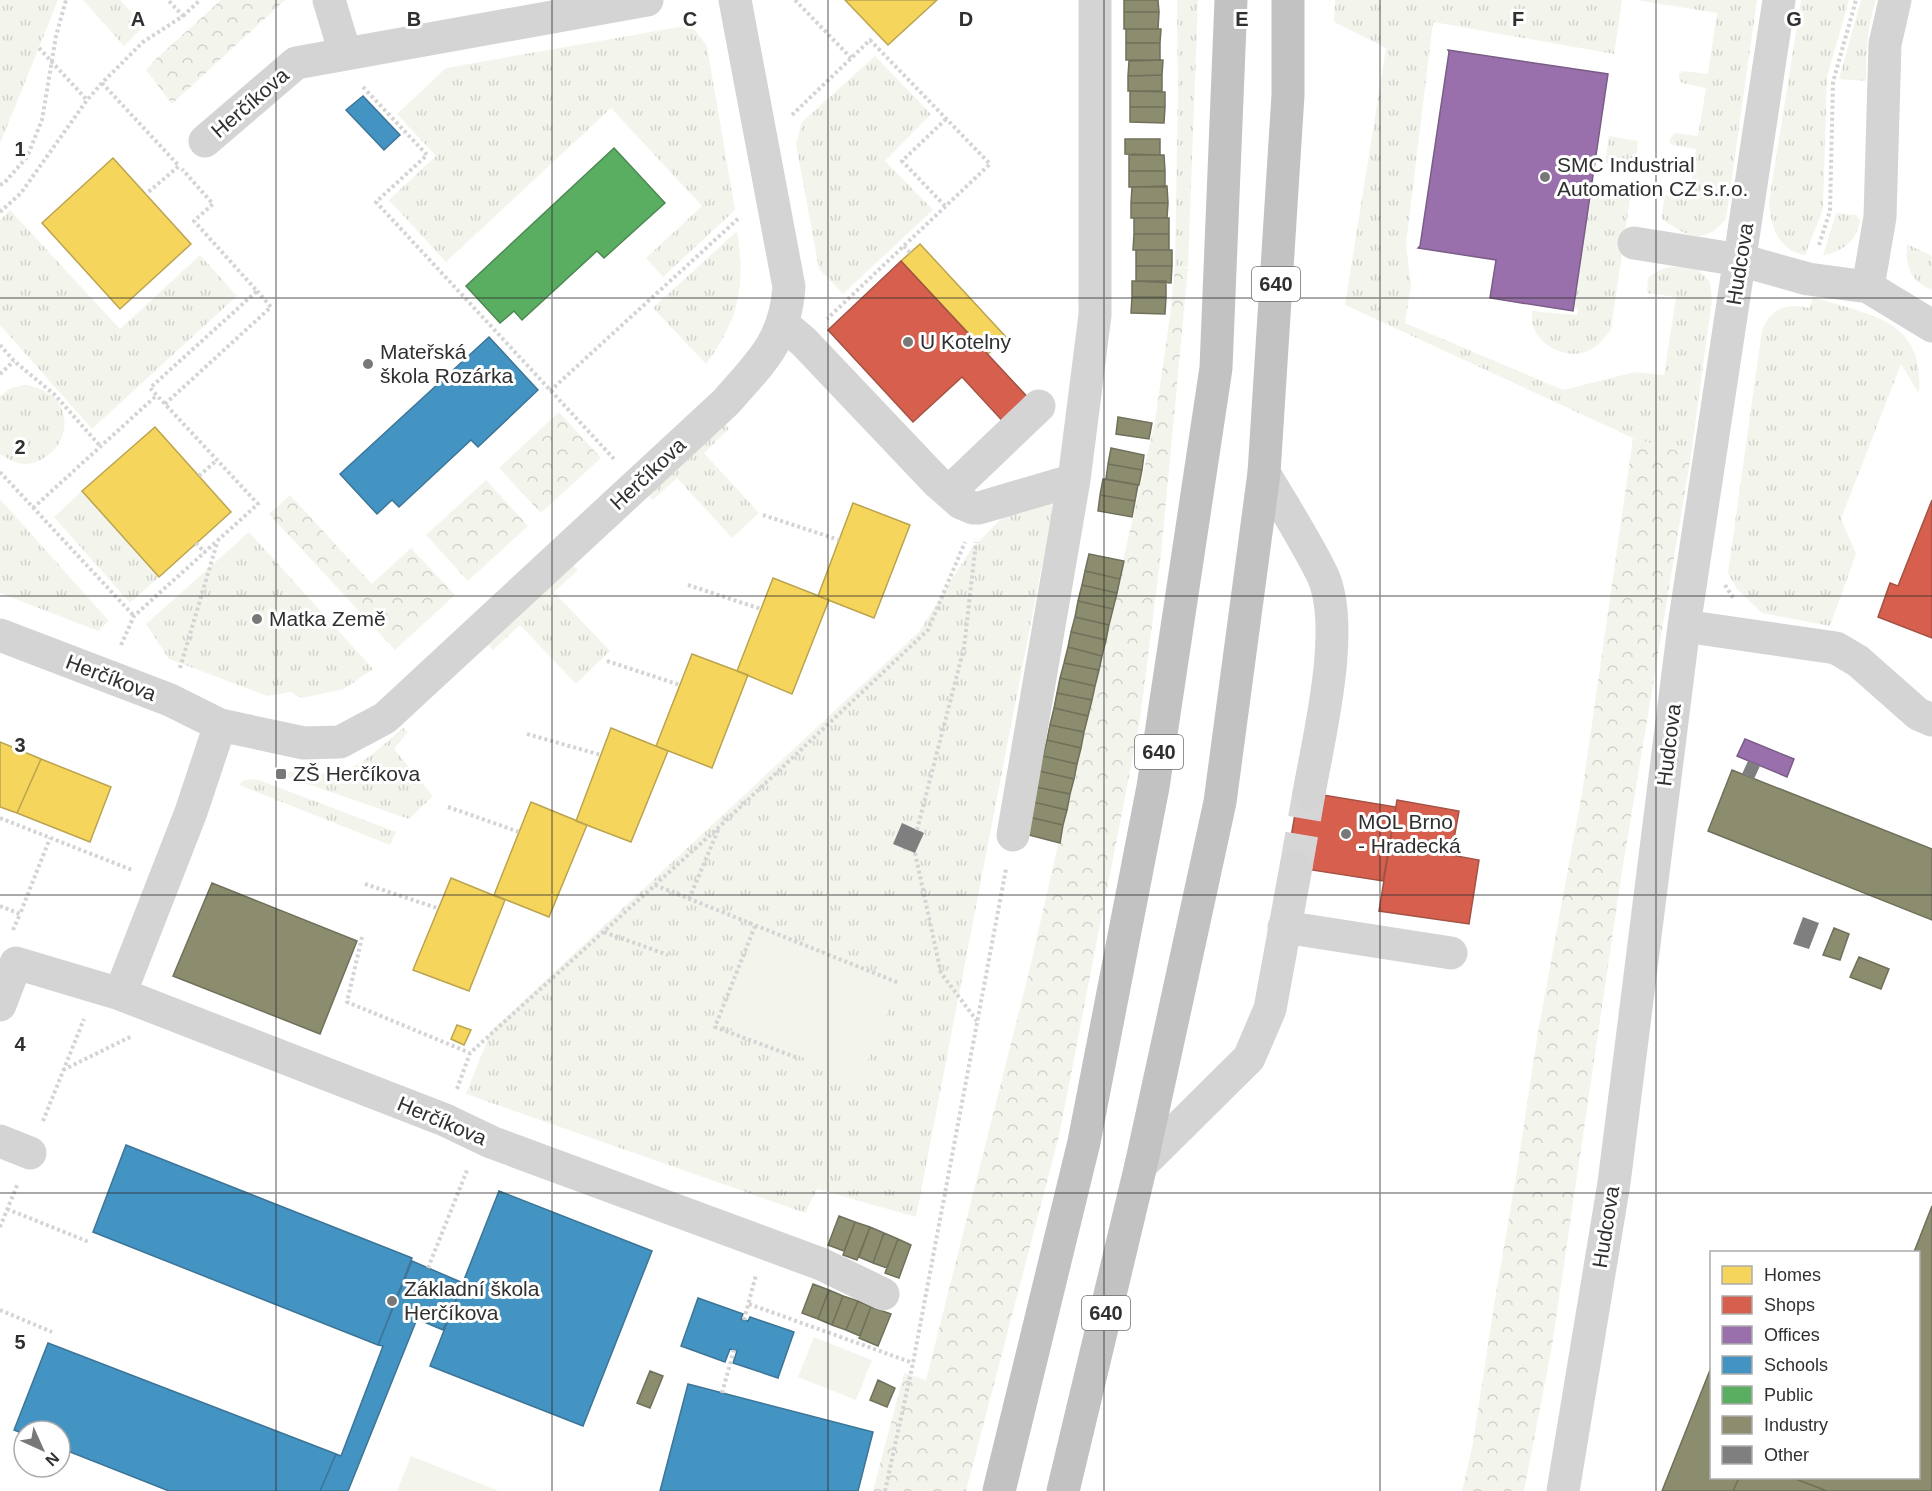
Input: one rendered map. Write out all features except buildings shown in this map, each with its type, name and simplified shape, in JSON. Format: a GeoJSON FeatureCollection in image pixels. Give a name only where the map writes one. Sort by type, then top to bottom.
{"type":"FeatureCollection","features":[{"type":"Feature","properties":{"kind":"highway","name":"640"},"geometry":{"type":"LineString","coordinates":[[999,1491],[1084,1142],[1153,788],[1216,368],[1231,0]]}},
{"type":"Feature","properties":{"kind":"highway","name":"640"},"geometry":{"type":"LineString","coordinates":[[1064,1491],[1141,1165],[1220,802],[1264,473],[1288,95],[1288,0]]}},
{"type":"Feature","properties":{"kind":"highway"},"geometry":{"type":"LineString","coordinates":[[1288,95],[1310,0]]}},
{"type":"Feature","properties":{"kind":"street"},"geometry":{"type":"LineString","coordinates":[[329,0],[340,54]]}},
{"type":"Feature","properties":{"kind":"street","name":"Herčíkova"},"geometry":{"type":"LineString","coordinates":[[205,141],[296,63],[647,0]]}},
{"type":"Feature","properties":{"kind":"street","name":"Herčíkova"},"geometry":{"type":"LineString","coordinates":[[0,635],[170,700],[220,725],[304,743],[340,742],[385,718],[726,402],[770,352],[794,333],[787,308],[789,287],[735,0]]}},
{"type":"Feature","properties":{"kind":"street"},"geometry":{"type":"LineString","coordinates":[[1012,836],[1074,480],[1095,315],[1095,0]]}},
{"type":"Feature","properties":{"kind":"street","name":"Hudcova"},"geometry":{"type":"LineString","coordinates":[[1563,1491],[1614,1183],[1684,626],[1779,0]]}},
{"type":"Feature","properties":{"kind":"street"},"geometry":{"type":"LineString","coordinates":[[1868,287],[1880,217],[1885,44],[1895,0]]}},
{"type":"Feature","properties":{"kind":"street"},"geometry":{"type":"LineString","coordinates":[[1634,243],[1740,260],[1808,279],[1868,287],[1932,326]]}},
{"type":"Feature","properties":{"kind":"street"},"geometry":{"type":"LineString","coordinates":[[794,333],[936,481],[961,503],[979,508],[1074,480]]}},
{"type":"Feature","properties":{"kind":"street"},"geometry":{"type":"LineString","coordinates":[[949,492],[1039,406]]}},
{"type":"Feature","properties":{"kind":"street"},"geometry":{"type":"LineString","coordinates":[[1264,473],[1323,578],[1331,613],[1331,666],[1309,793]]}},
{"type":"Feature","properties":{"kind":"street"},"geometry":{"type":"LineString","coordinates":[[1684,626],[1836,648],[1858,661],[1918,714],[1932,720]]}},
{"type":"Feature","properties":{"kind":"street"},"geometry":{"type":"LineString","coordinates":[[108,991],[163,883],[191,812],[220,725]]}},
{"type":"Feature","properties":{"kind":"street"},"geometry":{"type":"LineString","coordinates":[[1141,1165],[1249,1058],[1270,1009],[1296,867]]}},
{"type":"Feature","properties":{"kind":"street"},"geometry":{"type":"LineString","coordinates":[[1284,927],[1451,952]]}},
{"type":"Feature","properties":{"kind":"street","name":"Herčíkova"},"geometry":{"type":"LineString","coordinates":[[0,1005],[16,963],[108,991],[445,1120],[480,1137],[765,1242],[821,1264],[883,1294]]}},
{"type":"Feature","properties":{"kind":"path"},"geometry":{"type":"LineString","coordinates":[[0,185],[27,158],[42,120],[56,36],[66,0]]}},
{"type":"Feature","properties":{"kind":"path"},"geometry":{"type":"LineString","coordinates":[[168,0],[183,16]]}},
{"type":"Feature","properties":{"kind":"path"},"geometry":{"type":"LineString","coordinates":[[0,212],[21,193],[87,100],[102,83],[143,42],[183,16],[200,0]]}},
{"type":"Feature","properties":{"kind":"path"},"geometry":{"type":"LineString","coordinates":[[795,0],[851,58]]}},
{"type":"Feature","properties":{"kind":"path"},"geometry":{"type":"LineString","coordinates":[[787,120],[870,40],[990,164],[904,246],[794,333]]}},
{"type":"Feature","properties":{"kind":"path"},"geometry":{"type":"LineString","coordinates":[[39,48],[87,100]]}},
{"type":"Feature","properties":{"kind":"path"},"geometry":{"type":"LineString","coordinates":[[340,54],[427,155],[376,202],[622,468]]}},
{"type":"Feature","properties":{"kind":"path"},"geometry":{"type":"LineString","coordinates":[[102,83],[179,166],[146,194]]}},
{"type":"Feature","properties":{"kind":"path"},"geometry":{"type":"LineString","coordinates":[[945,206],[902,161],[946,118]]}},
{"type":"Feature","properties":{"kind":"path"},"geometry":{"type":"LineString","coordinates":[[165,404],[271,307],[194,221],[213,204],[189,177]]}},
{"type":"Feature","properties":{"kind":"path"},"geometry":{"type":"LineString","coordinates":[[550,391],[771,190]]}},
{"type":"Feature","properties":{"kind":"path"},"geometry":{"type":"LineString","coordinates":[[904,246],[910,253]]}},
{"type":"Feature","properties":{"kind":"path"},"geometry":{"type":"LineString","coordinates":[[118,653],[134,616],[258,504],[150,388],[256,291]]}},
{"type":"Feature","properties":{"kind":"path"},"geometry":{"type":"LineString","coordinates":[[0,345],[14,361],[55,395],[100,447]]}},
{"type":"Feature","properties":{"kind":"path"},"geometry":{"type":"LineString","coordinates":[[0,374],[14,361]]}},
{"type":"Feature","properties":{"kind":"path"},"geometry":{"type":"LineString","coordinates":[[33,508],[157,395]]}},
{"type":"Feature","properties":{"kind":"path"},"geometry":{"type":"LineString","coordinates":[[199,476],[217,460]]}},
{"type":"Feature","properties":{"kind":"path"},"geometry":{"type":"LineString","coordinates":[[0,472],[134,616]]}},
{"type":"Feature","properties":{"kind":"path"},"geometry":{"type":"LineString","coordinates":[[445,1120],[470,1053],[720,826],[928,630],[979,508]]}},
{"type":"Feature","properties":{"kind":"path"},"geometry":{"type":"LineString","coordinates":[[917,830],[964,648],[979,508]]}},
{"type":"Feature","properties":{"kind":"path"},"geometry":{"type":"LineString","coordinates":[[763,515],[839,540]]}},
{"type":"Feature","properties":{"kind":"path"},"geometry":{"type":"LineString","coordinates":[[170,700],[218,541]]}},
{"type":"Feature","properties":{"kind":"path"},"geometry":{"type":"LineString","coordinates":[[196,543],[205,553]]}},
{"type":"Feature","properties":{"kind":"path"},"geometry":{"type":"LineString","coordinates":[[688,585],[761,609]]}},
{"type":"Feature","properties":{"kind":"path"},"geometry":{"type":"LineString","coordinates":[[607,661],[680,685]]}},
{"type":"Feature","properties":{"kind":"path"},"geometry":{"type":"LineString","coordinates":[[527,734],[601,755]]}},
{"type":"Feature","properties":{"kind":"path"},"geometry":{"type":"LineString","coordinates":[[448,807],[519,832]]}},
{"type":"Feature","properties":{"kind":"path"},"geometry":{"type":"LineString","coordinates":[[0,818],[163,883]]}},
{"type":"Feature","properties":{"kind":"path"},"geometry":{"type":"LineString","coordinates":[[689,899],[720,826]]}},
{"type":"Feature","properties":{"kind":"path"},"geometry":{"type":"LineString","coordinates":[[885,1491],[913,1363],[1012,836]]}},
{"type":"Feature","properties":{"kind":"path"},"geometry":{"type":"LineString","coordinates":[[0,906],[20,914],[50,838]]}},
{"type":"Feature","properties":{"kind":"path"},"geometry":{"type":"LineString","coordinates":[[915,854],[941,973],[978,1022]]}},
{"type":"Feature","properties":{"kind":"path"},"geometry":{"type":"LineString","coordinates":[[365,884],[437,908]]}},
{"type":"Feature","properties":{"kind":"path"},"geometry":{"type":"LineString","coordinates":[[655,885],[899,983]]}},
{"type":"Feature","properties":{"kind":"path"},"geometry":{"type":"LineString","coordinates":[[755,926],[715,1028],[798,1058]]}},
{"type":"Feature","properties":{"kind":"path"},"geometry":{"type":"LineString","coordinates":[[604,932],[668,955]]}},
{"type":"Feature","properties":{"kind":"path"},"geometry":{"type":"LineString","coordinates":[[362,937],[347,1002],[470,1053]]}},
{"type":"Feature","properties":{"kind":"path"},"geometry":{"type":"LineString","coordinates":[[0,1227],[8,1209],[15,1147],[63,1071],[108,991]]}},
{"type":"Feature","properties":{"kind":"path"},"geometry":{"type":"LineString","coordinates":[[63,1071],[139,1032]]}},
{"type":"Feature","properties":{"kind":"path"},"geometry":{"type":"LineString","coordinates":[[428,1268],[480,1137]]}},
{"type":"Feature","properties":{"kind":"path"},"geometry":{"type":"LineString","coordinates":[[8,1209],[89,1242]]}},
{"type":"Feature","properties":{"kind":"path"},"geometry":{"type":"LineString","coordinates":[[744,1320],[765,1242]]}},
{"type":"Feature","properties":{"kind":"path"},"geometry":{"type":"LineString","coordinates":[[749,1304],[913,1363]]}},
{"type":"Feature","properties":{"kind":"path"},"geometry":{"type":"LineString","coordinates":[[0,1310],[52,1332]]}},
{"type":"Feature","properties":{"kind":"path"},"geometry":{"type":"LineString","coordinates":[[722,1393],[734,1350]]}},
{"type":"Feature","properties":{"kind":"green space"},"geometry":{"type":"Polygon","coordinates":[[[0,0],[58,0],[0,144],[0,0]]]}},
{"type":"Feature","properties":{"kind":"green space"},"geometry":{"type":"Polygon","coordinates":[[[83,0],[120,0],[144,26],[124,46],[83,0]]]}},
{"type":"Feature","properties":{"kind":"green space"},"geometry":{"type":"Polygon","coordinates":[[[221,0],[285,0],[172,104],[146,70],[221,0]]]}},
{"type":"Feature","properties":{"kind":"green space"},"geometry":{"type":"Polygon","coordinates":[[[1177,0],[1198,0],[1188,267],[1175,267],[1177,0]]]}},
{"type":"Feature","properties":{"kind":"green space"},"geometry":{"type":"Polygon","coordinates":[[[1335,0],[1622,0],[1614,54],[1433,22],[1406,244],[1411,285],[1405,323],[1563,390],[1635,372],[1664,375],[1676,297],[1647,293],[1648,278],[1666,268],[1698,269],[1710,282],[1712,300],[1691,455],[1633,438],[1345,305],[1386,48],[1334,22],[1335,0]]]}},
{"type":"Feature","properties":{"kind":"green space"},"geometry":{"type":"Polygon","coordinates":[[[1636,0],[1757,0],[1726,219],[1718,228],[1702,236],[1686,234],[1661,218],[1665,195],[1689,198],[1696,149],[1672,145],[1669,141],[1674,133],[1698,136],[1706,88],[1682,83],[1679,74],[1683,71],[1708,74],[1717,13],[1636,0]]]}},
{"type":"Feature","properties":{"kind":"green space"},"geometry":{"type":"Polygon","coordinates":[[[1801,0],[1849,0],[1827,77],[1823,209],[1805,255],[1788,248],[1777,236],[1769,202],[1801,0]]]}},
{"type":"Feature","properties":{"kind":"green space"},"geometry":{"type":"Polygon","coordinates":[[[1861,0],[1876,0],[1869,30],[1866,81],[1839,79],[1861,0]]]}},
{"type":"Feature","properties":{"kind":"green space"},"geometry":{"type":"Polygon","coordinates":[[[685,26],[695,30],[707,46],[735,210],[663,277],[646,258],[702,206],[611,108],[446,262],[389,200],[436,156],[397,114],[446,68],[685,26]]]}},
{"type":"Feature","properties":{"kind":"green space"},"geometry":{"type":"Polygon","coordinates":[[[875,56],[931,114],[885,161],[933,210],[843,294],[819,269],[796,144],[802,122],[875,56]]]}},
{"type":"Feature","properties":{"kind":"green space"},"geometry":{"type":"Polygon","coordinates":[[[1609,136],[1638,141],[1635,168],[1605,163],[1609,136]]]}},
{"type":"Feature","properties":{"kind":"green space"},"geometry":{"type":"Polygon","coordinates":[[[1592,184],[1622,187],[1622,191],[1631,192],[1611,330],[1591,350],[1575,354],[1552,348],[1540,338],[1533,325],[1532,311],[1577,315],[1578,309],[1573,308],[1592,184]]]}},
{"type":"Feature","properties":{"kind":"green space"},"geometry":{"type":"Polygon","coordinates":[[[10,210],[120,329],[200,255],[237,296],[92,429],[0,325],[0,220],[10,210]]]}},
{"type":"Feature","properties":{"kind":"green space"},"geometry":{"type":"Polygon","coordinates":[[[1836,213],[1856,215],[1860,220],[1858,228],[1856,234],[1843,248],[1823,256],[1836,213]]]}},
{"type":"Feature","properties":{"kind":"green space"},"geometry":{"type":"Polygon","coordinates":[[[737,231],[741,268],[737,301],[726,332],[706,364],[653,308],[737,231]]]}},
{"type":"Feature","properties":{"kind":"green space"},"geometry":{"type":"Polygon","coordinates":[[[1907,244],[1932,256],[1932,290],[1919,282],[1910,272],[1907,244]]]}},
{"type":"Feature","properties":{"kind":"green space"},"geometry":{"type":"Polygon","coordinates":[[[1175,267],[1188,268],[1161,554],[1140,720],[1059,1136],[966,1491],[873,1491],[904,1373],[926,1380],[1028,976],[1155,421],[1175,267]]]}},
{"type":"Feature","properties":{"kind":"green space"},"geometry":{"type":"Polygon","coordinates":[[[1813,297],[1855,309],[1890,324],[1903,335],[1913,349],[1919,369],[1919,394],[1901,364],[1841,519],[1856,554],[1830,626],[1762,613],[1737,589],[1728,573],[1762,330],[1775,312],[1793,306],[1809,308],[1813,297]]]}},
{"type":"Feature","properties":{"kind":"green space"},"geometry":{"type":"Polygon","coordinates":[[[25,385],[41,389],[55,398],[65,423],[61,439],[51,453],[40,460],[26,464],[0,454],[0,396],[11,388],[25,385]]]}},
{"type":"Feature","properties":{"kind":"green space"},"geometry":{"type":"Polygon","coordinates":[[[559,412],[601,458],[541,513],[499,468],[559,412]]]}},
{"type":"Feature","properties":{"kind":"green space"},"geometry":{"type":"Polygon","coordinates":[[[725,424],[729,429],[704,453],[759,513],[732,538],[677,478],[653,500],[648,495],[725,424]]]}},
{"type":"Feature","properties":{"kind":"green space"},"geometry":{"type":"Polygon","coordinates":[[[1633,438],[1691,455],[1621,878],[1552,1346],[1524,1491],[1462,1491],[1473,1443],[1538,1032],[1582,793],[1633,438]]]}},
{"type":"Feature","properties":{"kind":"green space"},"geometry":{"type":"Polygon","coordinates":[[[486,480],[528,526],[468,581],[426,535],[486,480]]]}},
{"type":"Feature","properties":{"kind":"green space"},"geometry":{"type":"Polygon","coordinates":[[[82,491],[159,577],[130,603],[54,517],[82,491]]]}},
{"type":"Feature","properties":{"kind":"green space"},"geometry":{"type":"Polygon","coordinates":[[[290,495],[372,584],[411,548],[455,595],[395,650],[269,514],[290,495]]]}},
{"type":"Feature","properties":{"kind":"green space"},"geometry":{"type":"Polygon","coordinates":[[[1055,498],[916,1217],[817,1189],[805,1213],[466,1094],[491,1031],[919,632],[971,549],[1011,509],[1055,498]]]}},
{"type":"Feature","properties":{"kind":"green space"},"geometry":{"type":"Polygon","coordinates":[[[0,499],[109,621],[98,631],[0,593],[0,499]]]}},
{"type":"Feature","properties":{"kind":"green space"},"geometry":{"type":"Polygon","coordinates":[[[249,532],[373,669],[344,689],[302,698],[291,692],[267,696],[169,659],[146,624],[249,532]]]}},
{"type":"Feature","properties":{"kind":"green space"},"geometry":{"type":"Polygon","coordinates":[[[573,565],[578,570],[554,592],[610,651],[576,684],[520,625],[493,650],[488,645],[573,565]]]}},
{"type":"Feature","properties":{"kind":"green space"},"geometry":{"type":"Polygon","coordinates":[[[403,728],[408,732],[394,749],[433,796],[409,819],[287,777],[289,772],[328,774],[349,769],[374,753],[403,728]]]}},
{"type":"Feature","properties":{"kind":"green space"},"geometry":{"type":"Polygon","coordinates":[[[259,780],[396,832],[390,845],[239,785],[242,781],[259,780]]]}},
{"type":"Feature","properties":{"kind":"green space"},"geometry":{"type":"Polygon","coordinates":[[[759,927],[899,983],[860,1080],[720,1024],[759,927]]]}},
{"type":"Feature","properties":{"kind":"green space"},"geometry":{"type":"Polygon","coordinates":[[[814,1337],[872,1360],[856,1400],[798,1377],[814,1337]]]}},
{"type":"Feature","properties":{"kind":"green space"},"geometry":{"type":"Polygon","coordinates":[[[411,1456],[499,1491],[397,1491],[411,1456]]]}},
{"type":"Feature","properties":{"kind":"tunnel"},"geometry":{"type":"LineString","coordinates":[[1296,867],[1309,793]]}},
{"type":"Feature","properties":{"kind":"place","name":"SMC Industrial Automation CZ s.r.o."},"geometry":{"type":"Point","coordinates":[1545,177]}},
{"type":"Feature","properties":{"kind":"place","name":"U Kotelny"},"geometry":{"type":"Point","coordinates":[908,342]}},
{"type":"Feature","properties":{"kind":"place","name":"Mateřská škola Rozárka"},"geometry":{"type":"Point","coordinates":[368,364]}},
{"type":"Feature","properties":{"kind":"place","name":"Matka Země"},"geometry":{"type":"Point","coordinates":[257,619]}},
{"type":"Feature","properties":{"kind":"place","name":"ZŠ Herčíkova"},"geometry":{"type":"Point","coordinates":[281,774]}},
{"type":"Feature","properties":{"kind":"place","name":"MOL Brno - Hradecká"},"geometry":{"type":"Point","coordinates":[1346,834]}},
{"type":"Feature","properties":{"kind":"place","name":"Základní škola Herčíkova"},"geometry":{"type":"Point","coordinates":[392,1301]}}]}
